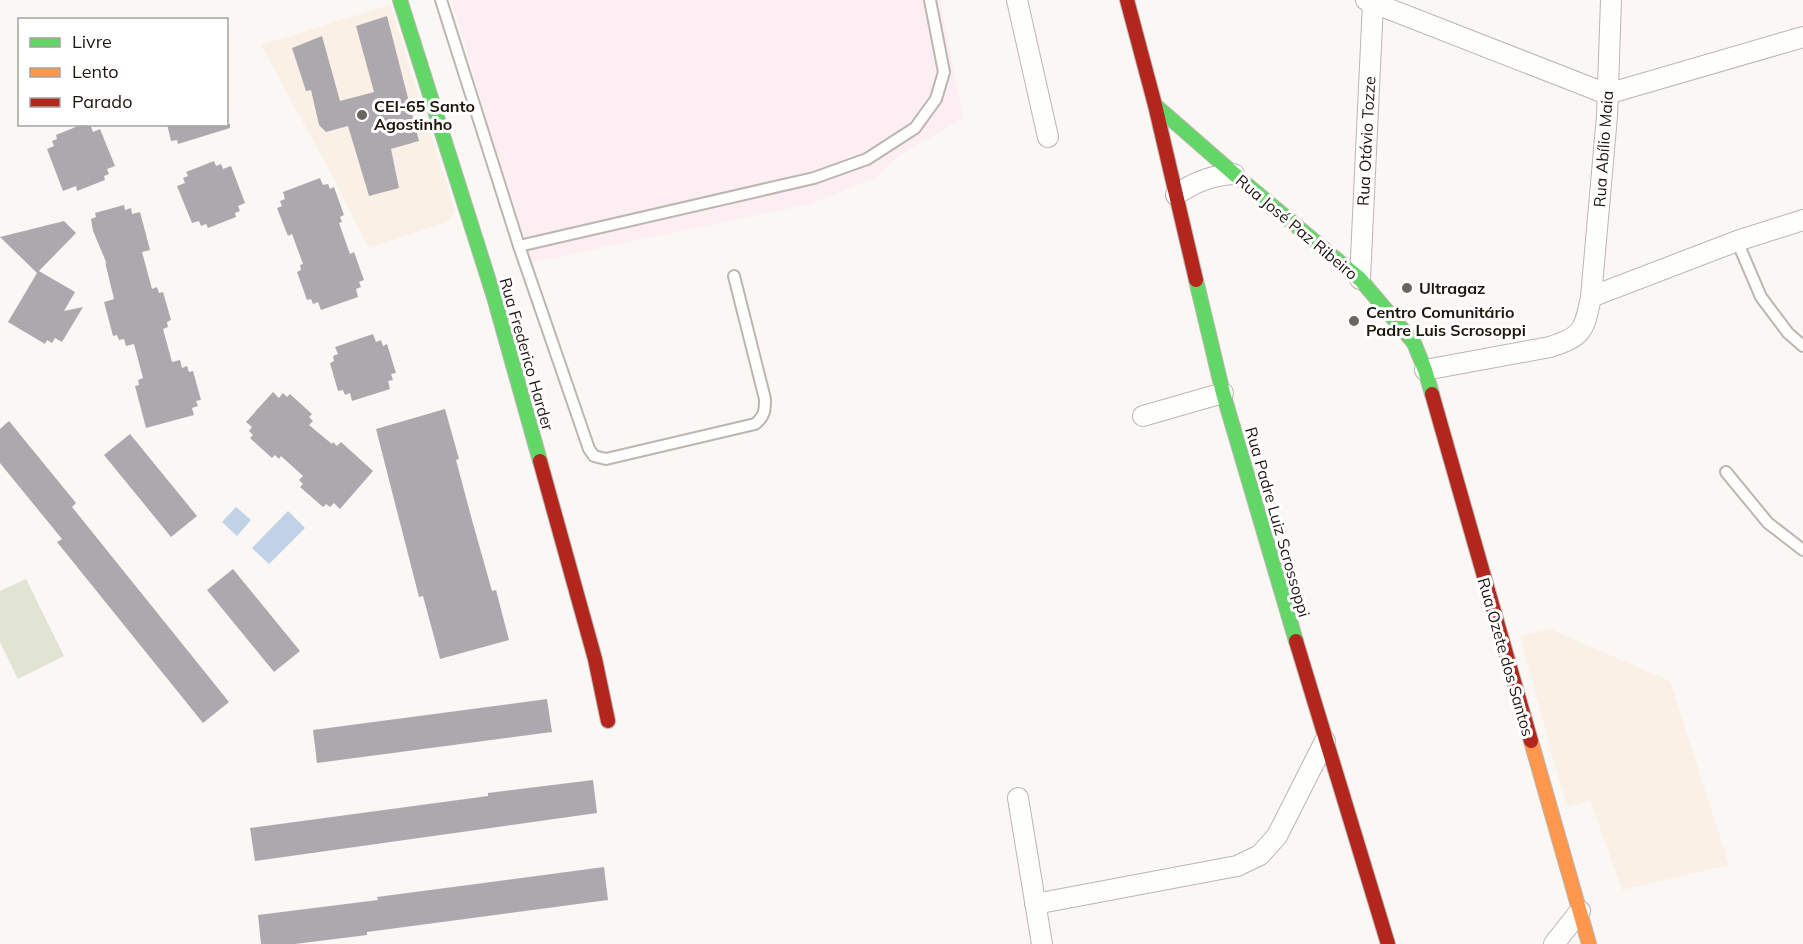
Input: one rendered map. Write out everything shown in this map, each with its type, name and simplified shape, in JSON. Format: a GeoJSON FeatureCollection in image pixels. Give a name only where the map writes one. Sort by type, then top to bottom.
{"type":"FeatureCollection","features":[{"type":"Feature","properties":{"kind":"street","name":"Rua Frederico Harder"},"geometry":{"type":"LineString","coordinates":[[400,0],[494,297],[595,659],[608,721]]}},
{"type":"Feature","properties":{"kind":"street"},"geometry":{"type":"LineString","coordinates":[[1017,0],[1048,137]]}},
{"type":"Feature","properties":{"kind":"street","name":"Rua Padre Luiz Scrossoppi"},"geometry":{"type":"LineString","coordinates":[[1127,0],[1155,105],[1223,393],[1325,741],[1388,944]]}},
{"type":"Feature","properties":{"kind":"street","name":"Rua Abílio Maia"},"geometry":{"type":"LineString","coordinates":[[1591,297],[1606,128],[1611,0]]}},
{"type":"Feature","properties":{"kind":"street"},"geometry":{"type":"LineString","coordinates":[[1369,2],[1607,94],[1803,38]]}},
{"type":"Feature","properties":{"kind":"street","name":"Rua Otávio Tozze"},"geometry":{"type":"LineString","coordinates":[[1360,279],[1369,2]]}},
{"type":"Feature","properties":{"kind":"street","name":"Rua José Paz Ribeiro"},"geometry":{"type":"LineString","coordinates":[[1155,105],[1360,279],[1414,343],[1425,370]]}},
{"type":"Feature","properties":{"kind":"street"},"geometry":{"type":"LineString","coordinates":[[1176,195],[1189,186],[1208,178],[1234,174]]}},
{"type":"Feature","properties":{"kind":"street"},"geometry":{"type":"LineString","coordinates":[[1425,370],[1550,347],[1570,341],[1585,326],[1591,297],[1737,241],[1803,220]]}},
{"type":"Feature","properties":{"kind":"street","name":"Rua Ozete dos Santos"},"geometry":{"type":"LineString","coordinates":[[1425,370],[1589,944]]}},
{"type":"Feature","properties":{"kind":"street"},"geometry":{"type":"LineString","coordinates":[[1143,416],[1223,393]]}},
{"type":"Feature","properties":{"kind":"street"},"geometry":{"type":"LineString","coordinates":[[1035,904],[1237,866],[1260,855],[1276,836],[1325,741]]}},
{"type":"Feature","properties":{"kind":"street"},"geometry":{"type":"LineString","coordinates":[[1018,798],[1042,944]]}},
{"type":"Feature","properties":{"kind":"street"},"geometry":{"type":"LineString","coordinates":[[1554,944],[1580,911]]}},
{"type":"Feature","properties":{"kind":"lane"},"geometry":{"type":"LineString","coordinates":[[441,0],[519,246],[589,449],[594,456],[606,459],[755,423],[762,418],[765,399],[734,276]]}},
{"type":"Feature","properties":{"kind":"lane"},"geometry":{"type":"LineString","coordinates":[[519,246],[814,178],[867,159],[915,128],[936,99],[944,72],[930,0]]}},
{"type":"Feature","properties":{"kind":"lane"},"geometry":{"type":"LineString","coordinates":[[1737,241],[1761,297],[1788,333],[1803,346]]}},
{"type":"Feature","properties":{"kind":"lane"},"geometry":{"type":"LineString","coordinates":[[1726,472],[1768,523],[1802,546]]}},
{"type":"Feature","properties":{"kind":"shaded area"},"geometry":{"type":"Polygon","coordinates":[[[452,0],[940,0],[963,118],[897,157],[875,178],[810,204],[528,263],[452,0]]]}},
{"type":"Feature","properties":{"kind":"shaded area","name":"CEI-65 Santo Agostinho"},"geometry":{"type":"Polygon","coordinates":[[[390,5],[455,211],[447,222],[369,248],[261,45],[390,5]]]}},
{"type":"Feature","properties":{"kind":"shaded area"},"geometry":{"type":"Polygon","coordinates":[[[1550,629],[1670,681],[1729,865],[1622,890],[1590,800],[1568,807],[1555,766],[1520,636],[1550,629]]]}},
{"type":"Feature","properties":{"kind":"green space"},"geometry":{"type":"Polygon","coordinates":[[[26,579],[64,656],[18,679],[0,642],[0,591],[26,579]]]}},
{"type":"Feature","properties":{"kind":"water"},"geometry":{"type":"Polygon","coordinates":[[[236,507],[251,520],[237,536],[222,522],[236,507]]]}},
{"type":"Feature","properties":{"kind":"water"},"geometry":{"type":"Polygon","coordinates":[[[288,511],[305,528],[269,564],[252,548],[288,511]]]}},
{"type":"Feature","properties":{"kind":"building"},"geometry":{"type":"Polygon","coordinates":[[[387,16],[419,141],[391,149],[399,188],[369,196],[348,126],[326,132],[319,125],[311,90],[306,91],[292,48],[322,36],[340,101],[374,92],[356,26],[387,16]]]}},
{"type":"Feature","properties":{"kind":"building"},"geometry":{"type":"Polygon","coordinates":[[[230,124],[230,128],[178,144],[177,140],[171,141],[167,126],[228,126],[230,124]]]}},
{"type":"Feature","properties":{"kind":"building"},"geometry":{"type":"Polygon","coordinates":[[[78,126],[91,126],[93,132],[100,129],[115,166],[107,169],[109,174],[104,176],[105,180],[77,191],[76,186],[63,191],[47,149],[54,146],[52,141],[57,139],[56,135],[78,126]]]}},
{"type":"Feature","properties":{"kind":"building"},"geometry":{"type":"Polygon","coordinates":[[[214,161],[216,166],[221,164],[223,169],[231,166],[245,203],[238,206],[240,211],[235,213],[236,217],[208,228],[206,224],[201,226],[199,221],[192,223],[177,186],[185,183],[183,178],[188,176],[186,172],[214,161]]]}},
{"type":"Feature","properties":{"kind":"building"},"geometry":{"type":"Polygon","coordinates":[[[320,178],[323,185],[328,184],[330,189],[334,187],[344,215],[340,217],[342,222],[339,223],[350,254],[354,252],[364,280],[359,282],[361,287],[356,289],[358,297],[321,310],[318,302],[313,304],[311,299],[307,300],[297,272],[301,270],[300,265],[303,264],[292,234],[288,236],[277,208],[282,206],[280,201],[285,199],[283,192],[320,178]]]}},
{"type":"Feature","properties":{"kind":"building"},"geometry":{"type":"Polygon","coordinates":[[[124,205],[125,210],[131,208],[132,214],[140,212],[150,250],[142,252],[152,289],[157,287],[159,293],[163,292],[171,320],[167,322],[168,327],[163,329],[172,362],[180,360],[182,368],[187,366],[189,372],[193,371],[201,400],[196,401],[198,406],[192,408],[194,415],[146,428],[135,386],[139,385],[138,380],[143,378],[134,344],[126,346],[124,339],[119,340],[117,335],[113,336],[104,302],[114,299],[105,262],[107,264],[93,231],[91,219],[96,217],[95,213],[124,205]]]}},
{"type":"Feature","properties":{"kind":"building"},"geometry":{"type":"Polygon","coordinates":[[[64,221],[76,233],[39,271],[75,292],[64,311],[83,307],[62,342],[55,338],[52,343],[47,340],[45,344],[8,322],[37,273],[0,237],[64,221]]]}},
{"type":"Feature","properties":{"kind":"building"},"geometry":{"type":"Polygon","coordinates":[[[373,334],[376,342],[381,340],[383,346],[387,344],[396,373],[391,374],[393,380],[388,381],[390,389],[352,401],[350,393],[345,395],[343,390],[338,391],[330,363],[334,361],[333,356],[338,354],[335,347],[373,334]]]}},
{"type":"Feature","properties":{"kind":"building"},"geometry":{"type":"Polygon","coordinates":[[[273,392],[279,398],[283,393],[287,397],[290,394],[312,414],[309,417],[313,421],[309,425],[332,444],[333,442],[337,446],[341,442],[373,471],[340,509],[334,503],[330,507],[326,504],[323,507],[300,487],[303,484],[299,480],[303,476],[281,456],[279,459],[275,455],[272,458],[250,438],[253,435],[249,431],[252,427],[246,422],[273,392]]]}},
{"type":"Feature","properties":{"kind":"building"},"geometry":{"type":"Polygon","coordinates":[[[445,409],[472,520],[492,591],[496,590],[509,640],[440,659],[423,596],[419,597],[376,429],[445,409]]]}},
{"type":"Feature","properties":{"kind":"building"},"geometry":{"type":"Polygon","coordinates":[[[9,421],[76,503],[72,507],[229,702],[203,723],[57,542],[62,539],[0,463],[0,429],[9,421]]]}},
{"type":"Feature","properties":{"kind":"building"},"geometry":{"type":"Polygon","coordinates":[[[130,434],[197,516],[171,537],[104,455],[130,434]]]}},
{"type":"Feature","properties":{"kind":"building"},"geometry":{"type":"Polygon","coordinates":[[[233,569],[300,651],[274,672],[207,590],[233,569]]]}},
{"type":"Feature","properties":{"kind":"building"},"geometry":{"type":"Polygon","coordinates":[[[547,699],[552,732],[317,763],[313,730],[547,699]]]}},
{"type":"Feature","properties":{"kind":"building"},"geometry":{"type":"Polygon","coordinates":[[[593,780],[597,813],[255,861],[250,828],[593,780]]]}},
{"type":"Feature","properties":{"kind":"building"},"geometry":{"type":"Polygon","coordinates":[[[604,867],[608,900],[367,932],[367,935],[295,944],[261,944],[258,915],[604,867]]]}},
{"type":"Feature","properties":{"kind":"traffic: fast"},"geometry":{"type":"LineString","coordinates":[[400,0],[494,297],[540,461]]}},
{"type":"Feature","properties":{"kind":"traffic: fast"},"geometry":{"type":"LineString","coordinates":[[1155,105],[1360,279],[1414,343],[1432,394]]}},
{"type":"Feature","properties":{"kind":"traffic: fast"},"geometry":{"type":"LineString","coordinates":[[1196,280],[1223,393],[1296,641]]}},
{"type":"Feature","properties":{"kind":"traffic: slow"},"geometry":{"type":"LineString","coordinates":[[1531,741],[1589,944]]}},
{"type":"Feature","properties":{"kind":"traffic: jam"},"geometry":{"type":"LineString","coordinates":[[1127,0],[1155,105],[1196,280]]}},
{"type":"Feature","properties":{"kind":"traffic: jam"},"geometry":{"type":"LineString","coordinates":[[1432,394],[1531,741]]}},
{"type":"Feature","properties":{"kind":"traffic: jam"},"geometry":{"type":"LineString","coordinates":[[540,461],[595,659],[608,721]]}},
{"type":"Feature","properties":{"kind":"traffic: jam"},"geometry":{"type":"LineString","coordinates":[[1296,641],[1388,944]]}},
{"type":"Feature","properties":{"kind":"place","name":"CEI-65 Santo Agostinho"},"geometry":{"type":"Point","coordinates":[362,115]}},
{"type":"Feature","properties":{"kind":"place","name":"Ultragaz"},"geometry":{"type":"Point","coordinates":[1407,288]}},
{"type":"Feature","properties":{"kind":"place","name":"Centro Comunitário Padre Luis Scrosoppi"},"geometry":{"type":"Point","coordinates":[1354,321]}}]}
